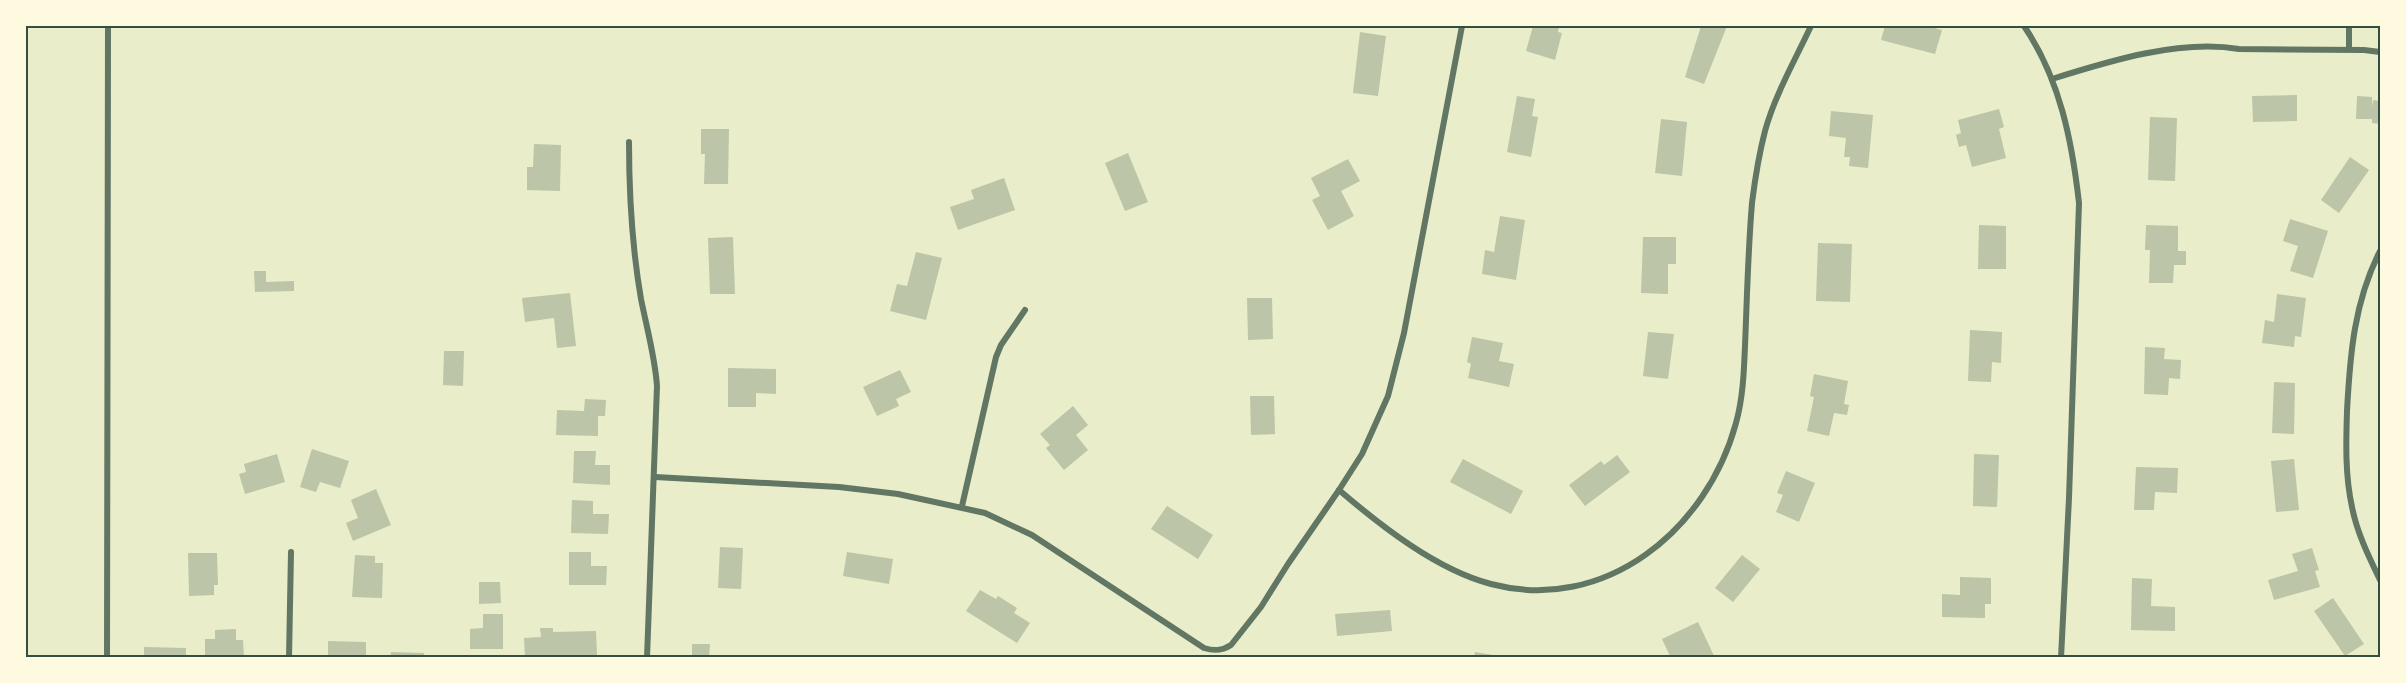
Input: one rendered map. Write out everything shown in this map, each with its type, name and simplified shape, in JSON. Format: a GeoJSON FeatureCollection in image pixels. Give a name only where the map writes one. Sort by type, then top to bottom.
{"type":"FeatureCollection","features":[{"type":"Feature","properties":{"kind":"street"},"geometry":{"type":"LineString","coordinates":[[107,657],[108,26]]}},
{"type":"Feature","properties":{"kind":"street"},"geometry":{"type":"LineString","coordinates":[[655,477],[839,487],[898,494],[962,506],[1007,521],[1032,535],[1204,648],[1214,651],[1225,649],[1231,645],[1261,607],[1339,490],[1362,454],[1388,396],[1398,360],[1462,26]]}},
{"type":"Feature","properties":{"kind":"street"},"geometry":{"type":"LineString","coordinates":[[1339,490],[1364,511],[1442,564],[1466,576],[1491,584],[1523,590],[1561,589],[1616,572],[1640,558],[1682,524],[1697,507],[1716,476],[1737,423],[1743,378],[1752,204],[1758,164],[1766,130],[1811,26]]}},
{"type":"Feature","properties":{"kind":"street"},"geometry":{"type":"LineString","coordinates":[[2024,26],[2036,43],[2052,79],[2067,125],[2079,203],[2061,657]]}},
{"type":"Feature","properties":{"kind":"street"},"geometry":{"type":"LineString","coordinates":[[2349,26],[2349,50]]}},
{"type":"Feature","properties":{"kind":"street"},"geometry":{"type":"LineString","coordinates":[[2052,79],[2136,56],[2174,50],[2224,47],[2380,52]]}},
{"type":"Feature","properties":{"kind":"street"},"geometry":{"type":"LineString","coordinates":[[629,142],[629,181],[634,248],[641,299],[656,363],[657,386],[647,657]]}},
{"type":"Feature","properties":{"kind":"street"},"geometry":{"type":"LineString","coordinates":[[2380,250],[2362,295],[2355,320],[2349,364],[2346,452],[2347,476],[2355,520],[2369,559],[2380,580]]}},
{"type":"Feature","properties":{"kind":"street"},"geometry":{"type":"LineString","coordinates":[[962,506],[996,357],[1001,345],[1025,310]]}},
{"type":"Feature","properties":{"kind":"street"},"geometry":{"type":"LineString","coordinates":[[289,657],[291,552]]}},
{"type":"Feature","properties":{"kind":"building"},"geometry":{"type":"Polygon","coordinates":[[[1533,26],[1559,26],[1558,32],[1562,33],[1555,60],[1526,51],[1533,26]]]}},
{"type":"Feature","properties":{"kind":"building"},"geometry":{"type":"Polygon","coordinates":[[[1701,26],[1727,26],[1704,84],[1685,77],[1701,26]]]}},
{"type":"Feature","properties":{"kind":"building"},"geometry":{"type":"Polygon","coordinates":[[[1885,26],[1927,26],[1942,30],[1935,54],[1881,40],[1885,26]]]}},
{"type":"Feature","properties":{"kind":"building"},"geometry":{"type":"Polygon","coordinates":[[[1360,32],[1386,36],[1378,96],[1353,93],[1360,32]]]}},
{"type":"Feature","properties":{"kind":"building"},"geometry":{"type":"Polygon","coordinates":[[[2297,95],[2297,121],[2253,122],[2252,96],[2297,95]]]}},
{"type":"Feature","properties":{"kind":"building"},"geometry":{"type":"Polygon","coordinates":[[[1517,96],[1535,99],[1532,116],[1538,117],[1531,157],[1507,152],[1517,96]]]}},
{"type":"Feature","properties":{"kind":"building"},"geometry":{"type":"Polygon","coordinates":[[[2357,96],[2372,97],[2372,108],[2373,100],[2380,101],[2380,124],[2372,123],[2372,119],[2356,119],[2357,96]]]}},
{"type":"Feature","properties":{"kind":"building"},"geometry":{"type":"Polygon","coordinates":[[[1999,109],[2004,127],[1999,129],[2006,158],[1972,167],[1966,145],[1959,147],[1956,135],[1961,133],[1958,120],[1999,109]]]}},
{"type":"Feature","properties":{"kind":"building"},"geometry":{"type":"Polygon","coordinates":[[[1831,111],[1873,115],[1868,168],[1849,166],[1850,157],[1844,157],[1846,138],[1829,136],[1831,111]]]}},
{"type":"Feature","properties":{"kind":"building"},"geometry":{"type":"Polygon","coordinates":[[[2150,117],[2177,118],[2175,181],[2148,180],[2150,117]]]}},
{"type":"Feature","properties":{"kind":"building"},"geometry":{"type":"Polygon","coordinates":[[[1661,119],[1687,122],[1682,176],[1655,173],[1661,119]]]}},
{"type":"Feature","properties":{"kind":"building"},"geometry":{"type":"Polygon","coordinates":[[[701,129],[729,129],[728,184],[704,184],[705,154],[701,154],[701,129]]]}},
{"type":"Feature","properties":{"kind":"building"},"geometry":{"type":"Polygon","coordinates":[[[534,144],[561,145],[560,191],[527,190],[527,167],[533,167],[534,144]]]}},
{"type":"Feature","properties":{"kind":"building"},"geometry":{"type":"Polygon","coordinates":[[[1128,153],[1148,202],[1125,211],[1105,163],[1128,153]]]}},
{"type":"Feature","properties":{"kind":"building"},"geometry":{"type":"Polygon","coordinates":[[[2350,157],[2369,170],[2339,213],[2321,200],[2350,157]]]}},
{"type":"Feature","properties":{"kind":"building"},"geometry":{"type":"Polygon","coordinates":[[[1348,159],[1360,181],[1341,191],[1354,216],[1328,230],[1312,200],[1320,196],[1311,178],[1348,159]]]}},
{"type":"Feature","properties":{"kind":"building"},"geometry":{"type":"Polygon","coordinates":[[[1004,178],[1015,210],[958,230],[950,207],[974,199],[971,190],[1004,178]]]}},
{"type":"Feature","properties":{"kind":"building"},"geometry":{"type":"Polygon","coordinates":[[[1500,216],[1525,220],[1516,280],[1482,274],[1485,250],[1494,252],[1500,216]]]}},
{"type":"Feature","properties":{"kind":"building"},"geometry":{"type":"Polygon","coordinates":[[[2290,219],[2328,231],[2313,278],[2290,271],[2298,246],[2283,241],[2290,219]]]}},
{"type":"Feature","properties":{"kind":"building"},"geometry":{"type":"Polygon","coordinates":[[[1979,225],[2006,226],[2006,269],[1978,269],[1979,225]]]}},
{"type":"Feature","properties":{"kind":"building"},"geometry":{"type":"Polygon","coordinates":[[[2146,225],[2178,226],[2178,251],[2186,251],[2186,265],[2174,265],[2173,283],[2149,283],[2150,250],[2145,250],[2146,225]]]}},
{"type":"Feature","properties":{"kind":"building"},"geometry":{"type":"Polygon","coordinates":[[[733,237],[735,294],[710,294],[708,238],[733,237]]]}},
{"type":"Feature","properties":{"kind":"building"},"geometry":{"type":"Polygon","coordinates":[[[1643,237],[1676,237],[1676,264],[1668,264],[1668,294],[1641,293],[1643,237]]]}},
{"type":"Feature","properties":{"kind":"building"},"geometry":{"type":"Polygon","coordinates":[[[1818,243],[1852,244],[1850,302],[1816,301],[1818,243]]]}},
{"type":"Feature","properties":{"kind":"building"},"geometry":{"type":"Polygon","coordinates":[[[916,252],[942,258],[926,320],[890,311],[897,284],[907,286],[916,252]]]}},
{"type":"Feature","properties":{"kind":"building"},"geometry":{"type":"Polygon","coordinates":[[[254,271],[266,271],[266,282],[294,281],[294,291],[255,292],[254,271]]]}},
{"type":"Feature","properties":{"kind":"building"},"geometry":{"type":"Polygon","coordinates":[[[570,293],[576,346],[557,348],[554,318],[525,322],[522,298],[570,293]]]}},
{"type":"Feature","properties":{"kind":"building"},"geometry":{"type":"Polygon","coordinates":[[[2277,294],[2306,298],[2301,337],[2295,336],[2294,347],[2262,343],[2265,320],[2274,322],[2277,294]]]}},
{"type":"Feature","properties":{"kind":"building"},"geometry":{"type":"Polygon","coordinates":[[[1247,298],[1272,298],[1273,339],[1248,340],[1247,298]]]}},
{"type":"Feature","properties":{"kind":"building"},"geometry":{"type":"Polygon","coordinates":[[[1970,330],[2002,332],[2001,363],[1992,362],[1991,382],[1968,381],[1970,330]]]}},
{"type":"Feature","properties":{"kind":"building"},"geometry":{"type":"Polygon","coordinates":[[[1648,332],[1674,334],[1668,379],[1643,376],[1648,332]]]}},
{"type":"Feature","properties":{"kind":"building"},"geometry":{"type":"Polygon","coordinates":[[[1472,337],[1503,343],[1499,361],[1514,364],[1509,387],[1468,378],[1471,364],[1467,362],[1472,337]]]}},
{"type":"Feature","properties":{"kind":"building"},"geometry":{"type":"Polygon","coordinates":[[[2145,347],[2165,348],[2164,359],[2181,360],[2180,379],[2169,378],[2168,395],[2144,394],[2145,347]]]}},
{"type":"Feature","properties":{"kind":"building"},"geometry":{"type":"Polygon","coordinates":[[[444,351],[464,351],[463,386],[443,385],[444,351]]]}},
{"type":"Feature","properties":{"kind":"building"},"geometry":{"type":"Polygon","coordinates":[[[728,368],[776,369],[776,394],[756,393],[756,407],[728,407],[728,368]]]}},
{"type":"Feature","properties":{"kind":"building"},"geometry":{"type":"Polygon","coordinates":[[[900,370],[911,392],[896,399],[899,406],[877,416],[863,387],[900,370]]]}},
{"type":"Feature","properties":{"kind":"building"},"geometry":{"type":"Polygon","coordinates":[[[1814,374],[1848,381],[1844,404],[1849,405],[1847,415],[1834,413],[1829,436],[1807,431],[1814,397],[1810,396],[1814,374]]]}},
{"type":"Feature","properties":{"kind":"building"},"geometry":{"type":"Polygon","coordinates":[[[2274,382],[2295,383],[2294,434],[2272,433],[2274,382]]]}},
{"type":"Feature","properties":{"kind":"building"},"geometry":{"type":"Polygon","coordinates":[[[1250,396],[1274,396],[1275,434],[1251,435],[1250,396]]]}},
{"type":"Feature","properties":{"kind":"building"},"geometry":{"type":"Polygon","coordinates":[[[585,399],[606,400],[605,416],[598,416],[598,436],[556,435],[557,410],[584,411],[585,399]]]}},
{"type":"Feature","properties":{"kind":"building"},"geometry":{"type":"Polygon","coordinates":[[[1073,406],[1088,425],[1076,435],[1088,450],[1064,470],[1046,448],[1050,445],[1040,434],[1073,406]]]}},
{"type":"Feature","properties":{"kind":"building"},"geometry":{"type":"Polygon","coordinates":[[[312,449],[349,461],[340,488],[320,482],[316,492],[300,487],[312,449]]]}},
{"type":"Feature","properties":{"kind":"building"},"geometry":{"type":"Polygon","coordinates":[[[574,451],[596,451],[595,465],[610,465],[610,485],[573,483],[574,451]]]}},
{"type":"Feature","properties":{"kind":"building"},"geometry":{"type":"Polygon","coordinates":[[[277,454],[285,482],[245,494],[239,474],[246,472],[244,464],[277,454]]]}},
{"type":"Feature","properties":{"kind":"building"},"geometry":{"type":"Polygon","coordinates":[[[1974,454],[1999,455],[1997,507],[1973,506],[1974,454]]]}},
{"type":"Feature","properties":{"kind":"building"},"geometry":{"type":"Polygon","coordinates":[[[1617,455],[1630,472],[1585,506],[1569,485],[1601,461],[1604,465],[1617,455]]]}},
{"type":"Feature","properties":{"kind":"building"},"geometry":{"type":"Polygon","coordinates":[[[1463,459],[1523,491],[1511,514],[1450,482],[1463,459]]]}},
{"type":"Feature","properties":{"kind":"building"},"geometry":{"type":"Polygon","coordinates":[[[2294,459],[2299,510],[2276,512],[2271,461],[2294,459]]]}},
{"type":"Feature","properties":{"kind":"building"},"geometry":{"type":"Polygon","coordinates":[[[2136,467],[2178,468],[2177,493],[2155,492],[2154,510],[2134,510],[2136,467]]]}},
{"type":"Feature","properties":{"kind":"building"},"geometry":{"type":"Polygon","coordinates":[[[1786,471],[1815,483],[1799,522],[1776,512],[1783,495],[1777,493],[1786,471]]]}},
{"type":"Feature","properties":{"kind":"building"},"geometry":{"type":"Polygon","coordinates":[[[376,489],[391,525],[353,541],[346,523],[358,518],[351,500],[376,489]]]}},
{"type":"Feature","properties":{"kind":"building"},"geometry":{"type":"Polygon","coordinates":[[[572,500],[593,501],[593,514],[609,514],[608,534],[571,533],[572,500]]]}},
{"type":"Feature","properties":{"kind":"building"},"geometry":{"type":"Polygon","coordinates":[[[1167,506],[1213,535],[1198,559],[1151,529],[1167,506]]]}},
{"type":"Feature","properties":{"kind":"building"},"geometry":{"type":"Polygon","coordinates":[[[720,547],[743,548],[741,589],[718,588],[720,547]]]}},
{"type":"Feature","properties":{"kind":"building"},"geometry":{"type":"Polygon","coordinates":[[[2312,548],[2319,570],[2315,571],[2320,587],[2274,600],[2268,580],[2298,571],[2292,554],[2312,548]]]}},
{"type":"Feature","properties":{"kind":"building"},"geometry":{"type":"Polygon","coordinates":[[[569,552],[591,552],[591,566],[607,566],[606,585],[569,585],[569,552]]]}},
{"type":"Feature","properties":{"kind":"building"},"geometry":{"type":"Polygon","coordinates":[[[847,552],[893,559],[889,584],[843,576],[847,552]]]}},
{"type":"Feature","properties":{"kind":"building"},"geometry":{"type":"Polygon","coordinates":[[[188,553],[217,553],[218,585],[214,585],[214,595],[189,596],[188,553]]]}},
{"type":"Feature","properties":{"kind":"building"},"geometry":{"type":"Polygon","coordinates":[[[355,555],[375,556],[375,563],[383,563],[382,598],[352,597],[355,555]]]}},
{"type":"Feature","properties":{"kind":"building"},"geometry":{"type":"Polygon","coordinates":[[[1742,555],[1760,569],[1733,602],[1715,588],[1742,555]]]}},
{"type":"Feature","properties":{"kind":"building"},"geometry":{"type":"Polygon","coordinates":[[[1960,577],[1991,578],[1991,604],[1985,604],[1985,618],[1942,617],[1942,594],[1960,595],[1960,577]]]}},
{"type":"Feature","properties":{"kind":"building"},"geometry":{"type":"Polygon","coordinates":[[[2132,578],[2152,579],[2151,606],[2175,607],[2175,631],[2131,630],[2132,578]]]}},
{"type":"Feature","properties":{"kind":"building"},"geometry":{"type":"Polygon","coordinates":[[[479,582],[500,582],[501,603],[479,604],[479,582]]]}},
{"type":"Feature","properties":{"kind":"building"},"geometry":{"type":"Polygon","coordinates":[[[980,590],[996,599],[998,596],[1017,608],[1014,613],[1030,623],[1017,643],[966,611],[980,590]]]}},
{"type":"Feature","properties":{"kind":"building"},"geometry":{"type":"Polygon","coordinates":[[[2333,598],[2364,644],[2345,656],[2314,611],[2333,598]]]}},
{"type":"Feature","properties":{"kind":"building"},"geometry":{"type":"Polygon","coordinates":[[[1390,610],[1392,631],[1337,636],[1335,614],[1390,610]]]}},
{"type":"Feature","properties":{"kind":"building"},"geometry":{"type":"Polygon","coordinates":[[[483,614],[503,614],[503,649],[470,649],[470,629],[483,628],[483,614]]]}},
{"type":"Feature","properties":{"kind":"building"},"geometry":{"type":"Polygon","coordinates":[[[1698,622],[1715,658],[1671,658],[1662,639],[1698,622]]]}},
{"type":"Feature","properties":{"kind":"building"},"geometry":{"type":"Polygon","coordinates":[[[540,628],[553,628],[553,632],[596,631],[597,655],[525,658],[524,638],[541,637],[540,628]]]}},
{"type":"Feature","properties":{"kind":"building"},"geometry":{"type":"Polygon","coordinates":[[[236,629],[236,640],[243,640],[244,658],[205,658],[205,639],[215,639],[215,630],[236,629]]]}},
{"type":"Feature","properties":{"kind":"building"},"geometry":{"type":"Polygon","coordinates":[[[328,641],[366,642],[366,658],[328,658],[328,641]]]}},
{"type":"Feature","properties":{"kind":"building"},"geometry":{"type":"Polygon","coordinates":[[[692,644],[710,644],[709,658],[692,658],[692,644]]]}},
{"type":"Feature","properties":{"kind":"building"},"geometry":{"type":"Polygon","coordinates":[[[144,647],[186,648],[186,658],[144,658],[144,647]]]}},
{"type":"Feature","properties":{"kind":"building"},"geometry":{"type":"Polygon","coordinates":[[[391,652],[424,653],[424,658],[390,658],[391,652]]]}},
{"type":"Feature","properties":{"kind":"building"},"geometry":{"type":"Polygon","coordinates":[[[1475,652],[1499,656],[1499,658],[1474,658],[1475,652]]]}}]}
